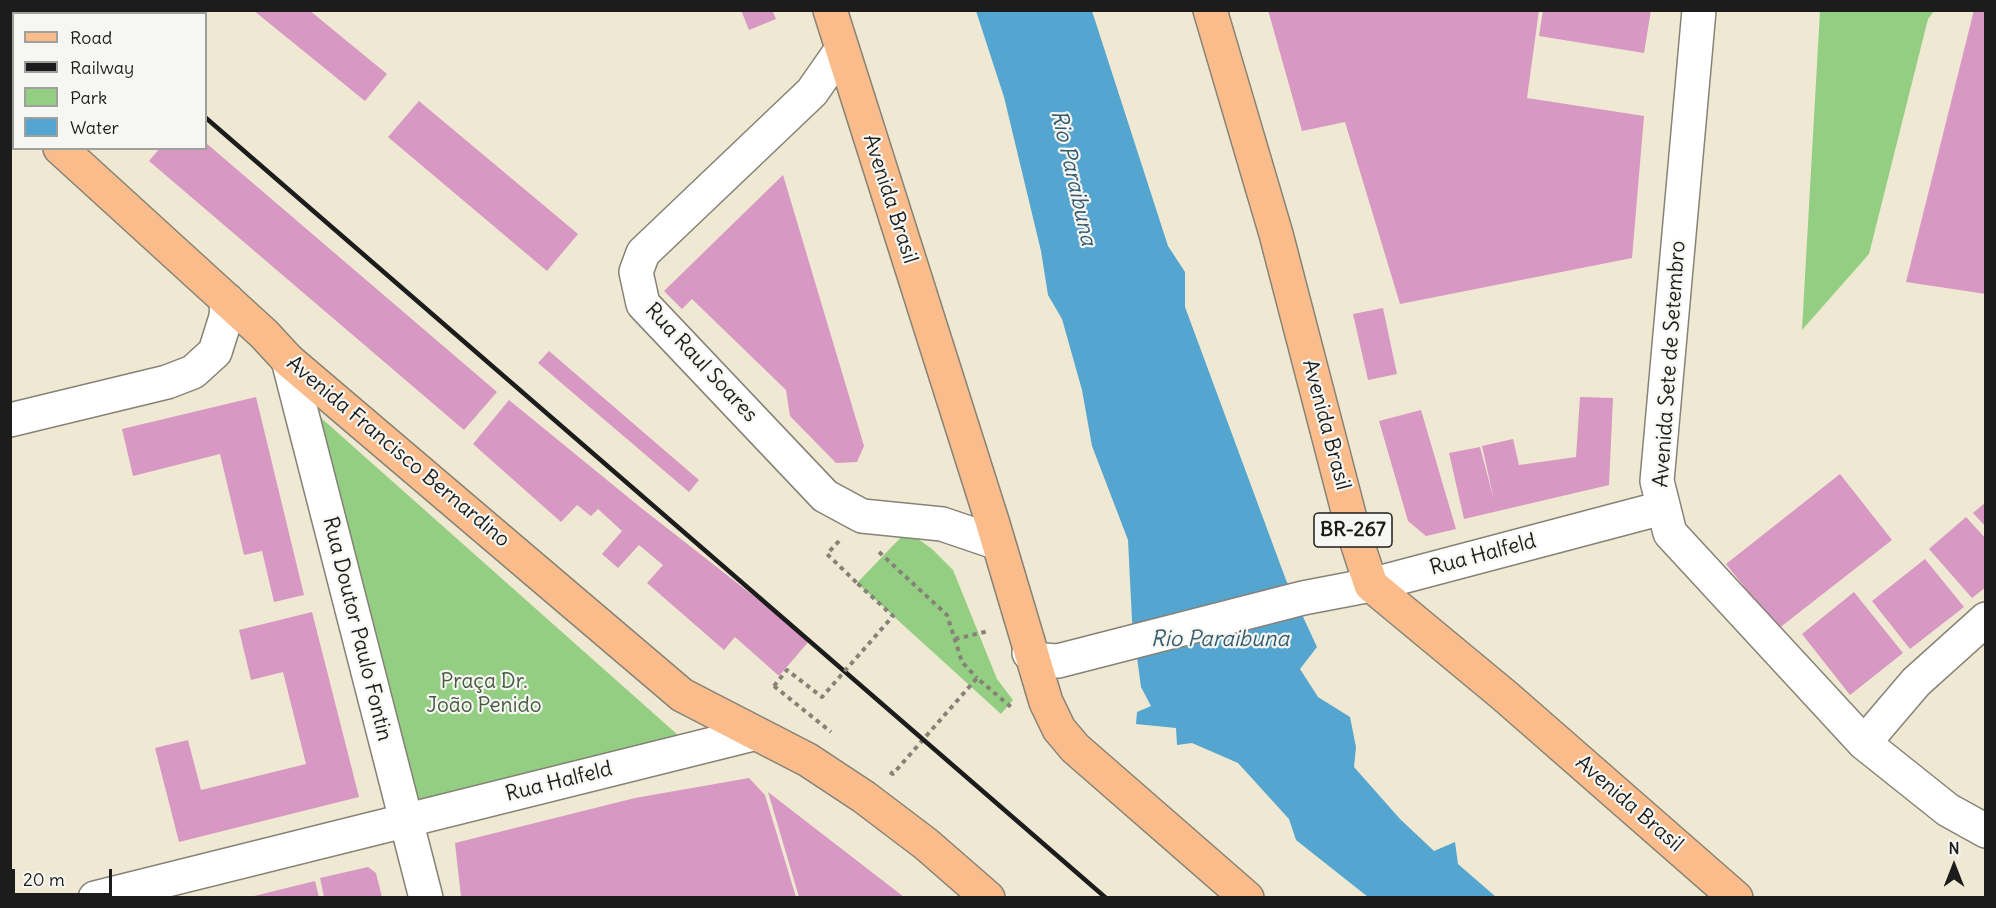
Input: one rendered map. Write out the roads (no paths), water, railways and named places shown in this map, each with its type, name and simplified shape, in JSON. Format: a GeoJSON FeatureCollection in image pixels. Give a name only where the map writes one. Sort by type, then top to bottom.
{"type":"FeatureCollection","features":[{"type":"Feature","properties":{"kind":"main road","name":"Avenida Brasil"},"geometry":{"type":"LineString","coordinates":[[830,10],[1046,702],[1059,729],[1075,748],[1247,897]]}},
{"type":"Feature","properties":{"kind":"main road","name":"Avenida Brasil"},"geometry":{"type":"LineString","coordinates":[[1210,10],[1276,234],[1353,530],[1371,585],[1505,696],[1736,897]]}},
{"type":"Feature","properties":{"kind":"main road","name":"Avenida Francisco Bernardino"},"geometry":{"type":"LineString","coordinates":[[62,150],[227,300],[288,360],[682,695],[753,734],[808,760],[864,797],[926,844],[988,897]]}},
{"type":"Feature","properties":{"kind":"street","name":"Avenida Sete de Setembro"},"geometry":{"type":"LineString","coordinates":[[1699,10],[1657,481],[1662,508],[1670,532],[1864,743],[1948,810],[1986,831]]}},
{"type":"Feature","properties":{"kind":"street","name":"Rua Raul Soares"},"geometry":{"type":"LineString","coordinates":[[842,49],[812,92],[643,253],[636,272],[643,303],[825,496],[862,516],[914,519],[942,524],[998,543]]}},
{"type":"Feature","properties":{"kind":"street"},"geometry":{"type":"LineString","coordinates":[[10,420],[167,382],[193,372],[215,352],[226,317],[227,300]]}},
{"type":"Feature","properties":{"kind":"street","name":"Rua Doutor Paulo Fontin"},"geometry":{"type":"LineString","coordinates":[[288,360],[426,897]]}},
{"type":"Feature","properties":{"kind":"street","name":"Rua Halfeld"},"geometry":{"type":"LineString","coordinates":[[1029,653],[1042,660],[1058,661],[1303,598],[1371,585],[1662,508]]}},
{"type":"Feature","properties":{"kind":"street"},"geometry":{"type":"LineString","coordinates":[[1864,743],[1916,682],[1986,618]]}},
{"type":"Feature","properties":{"kind":"street","name":"Rua Halfeld"},"geometry":{"type":"LineString","coordinates":[[95,897],[753,734]]}},
{"type":"Feature","properties":{"kind":"water","name":"Rio Paraibuna"},"geometry":{"type":"Polygon","coordinates":[[[976,11],[1092,11],[1168,246],[1185,272],[1185,307],[1286,580],[1317,647],[1300,669],[1318,697],[1350,717],[1356,747],[1354,767],[1400,819],[1434,851],[1455,842],[1458,864],[1496,897],[1368,897],[1296,840],[1289,819],[1238,763],[1192,743],[1177,745],[1176,728],[1136,724],[1137,712],[1151,706],[1141,687],[1132,620],[1128,540],[1092,446],[1082,390],[1062,319],[1048,295],[1041,251],[1004,97],[976,11]]]}},
{"type":"Feature","properties":{"kind":"railway"},"geometry":{"type":"LineString","coordinates":[[207,119],[1106,898]]}},
{"type":"Feature","properties":{"kind":"park label","name":"Praça Dr. João Penido"},"geometry":{"type":"Point","coordinates":[484,694]}}]}
